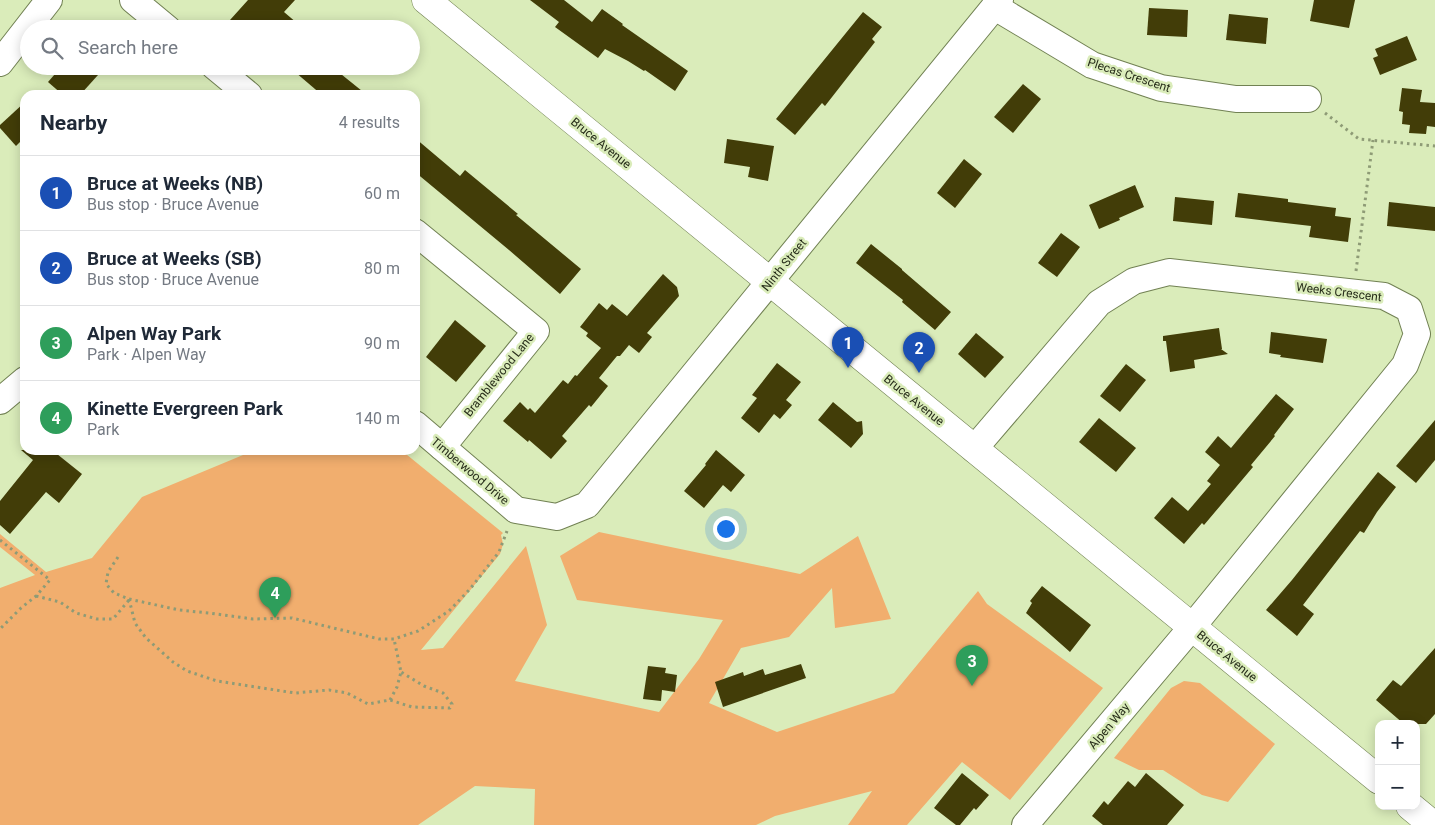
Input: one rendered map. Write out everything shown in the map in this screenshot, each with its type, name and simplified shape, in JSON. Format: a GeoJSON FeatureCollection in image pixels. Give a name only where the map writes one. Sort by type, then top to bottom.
{"type":"FeatureCollection","features":[{"type":"Feature","properties":{"kind":"street"},"geometry":{"type":"LineString","coordinates":[[33,20],[49,0]]}},
{"type":"Feature","properties":{"kind":"street"},"geometry":{"type":"LineString","coordinates":[[133,0],[157,20]]}},
{"type":"Feature","properties":{"kind":"street","name":"Bruce Avenue"},"geometry":{"type":"LineString","coordinates":[[426,0],[1375,777]]}},
{"type":"Feature","properties":{"kind":"street","name":"Ninth Street"},"geometry":{"type":"LineString","coordinates":[[557,517],[587,505],[997,4]]}},
{"type":"Feature","properties":{"kind":"street","name":"Plecas Crescent"},"geometry":{"type":"LineString","coordinates":[[997,4],[1092,65],[1162,88],[1236,99],[1308,99]]}},
{"type":"Feature","properties":{"kind":"street"},"geometry":{"type":"LineString","coordinates":[[0,63],[20,37]]}},
{"type":"Feature","properties":{"kind":"street"},"geometry":{"type":"LineString","coordinates":[[225,75],[243,90]]}},
{"type":"Feature","properties":{"kind":"street","name":"Bramblewood Lane"},"geometry":{"type":"LineString","coordinates":[[420,236],[536,331],[442,446]]}},
{"type":"Feature","properties":{"kind":"street","name":"Weeks Crescent"},"geometry":{"type":"LineString","coordinates":[[974,449],[1099,303],[1134,281],[1169,272],[1384,296],[1409,310],[1418,334],[1405,366],[1192,627]]}},
{"type":"Feature","properties":{"kind":"street"},"geometry":{"type":"LineString","coordinates":[[0,401],[20,384]]}},
{"type":"Feature","properties":{"kind":"street","name":"Timberwood Drive"},"geometry":{"type":"LineString","coordinates":[[420,428],[516,510],[557,517]]}},
{"type":"Feature","properties":{"kind":"street","name":"Alpen Way"},"geometry":{"type":"LineString","coordinates":[[1025,825],[1192,627]]}},
{"type":"Feature","properties":{"kind":"path"},"geometry":{"type":"LineString","coordinates":[[1308,99],[1359,139],[1435,146]]}},
{"type":"Feature","properties":{"kind":"path"},"geometry":{"type":"LineString","coordinates":[[1354,292],[1373,140]]}},
{"type":"Feature","properties":{"kind":"path"},"geometry":{"type":"LineString","coordinates":[[118,557],[108,572],[106,584],[114,592],[130,599],[178,610],[253,619],[292,618],[379,639],[394,639],[418,631],[448,611],[470,589],[499,552],[516,510]]}},
{"type":"Feature","properties":{"kind":"path"},"geometry":{"type":"LineString","coordinates":[[0,540],[50,580],[36,596],[0,629]]}},
{"type":"Feature","properties":{"kind":"path"},"geometry":{"type":"LineString","coordinates":[[36,596],[60,602],[76,612],[97,619],[114,619],[130,599]]}},
{"type":"Feature","properties":{"kind":"path"},"geometry":{"type":"LineString","coordinates":[[130,599],[135,623],[146,638],[173,662],[187,671],[217,680],[295,693],[329,690],[347,693],[368,704],[390,700],[412,707],[450,708],[452,704],[443,694],[424,686],[401,672]]}},
{"type":"Feature","properties":{"kind":"path"},"geometry":{"type":"LineString","coordinates":[[390,700],[397,687],[401,672],[394,639]]}},
{"type":"Feature","properties":{"kind":"shaded area"},"geometry":{"type":"Polygon","coordinates":[[[243,455],[407,455],[503,533],[501,535],[503,544],[500,554],[421,650],[443,648],[526,546],[547,625],[515,681],[659,712],[699,659],[723,620],[577,600],[560,556],[599,532],[800,574],[858,536],[891,619],[835,628],[832,588],[789,637],[741,648],[709,703],[777,732],[894,693],[978,591],[987,604],[1103,688],[1010,800],[962,762],[907,825],[848,825],[872,791],[775,816],[756,825],[534,825],[535,789],[475,786],[418,825],[0,825],[0,588],[35,575],[0,547],[0,534],[46,572],[92,558],[142,497],[243,455]]]}},
{"type":"Feature","properties":{"kind":"shaded area"},"geometry":{"type":"Polygon","coordinates":[[[1184,681],[1200,683],[1275,744],[1228,802],[1202,795],[1163,770],[1139,770],[1114,758],[1171,688],[1184,681]]]}},
{"type":"Feature","properties":{"kind":"building"},"geometry":{"type":"Polygon","coordinates":[[[248,0],[295,0],[284,12],[293,20],[230,20],[248,0]]]}},
{"type":"Feature","properties":{"kind":"building"},"geometry":{"type":"Polygon","coordinates":[[[530,0],[564,0],[592,22],[602,9],[688,71],[675,91],[645,70],[605,49],[598,58],[555,27],[559,22],[530,0]]]}},
{"type":"Feature","properties":{"kind":"building"},"geometry":{"type":"Polygon","coordinates":[[[1314,0],[1355,0],[1349,28],[1310,21],[1314,0]]]}},
{"type":"Feature","properties":{"kind":"building"},"geometry":{"type":"Polygon","coordinates":[[[1149,8],[1188,10],[1187,37],[1147,35],[1149,8]]]}},
{"type":"Feature","properties":{"kind":"building"},"geometry":{"type":"Polygon","coordinates":[[[863,12],[882,27],[872,39],[875,42],[825,106],[822,103],[795,135],[776,119],[863,12]]]}},
{"type":"Feature","properties":{"kind":"building"},"geometry":{"type":"Polygon","coordinates":[[[1229,14],[1268,18],[1266,44],[1226,40],[1229,14]]]}},
{"type":"Feature","properties":{"kind":"building"},"geometry":{"type":"Polygon","coordinates":[[[1407,36],[1417,60],[1380,75],[1373,58],[1378,56],[1375,49],[1407,36]]]}},
{"type":"Feature","properties":{"kind":"building"},"geometry":{"type":"Polygon","coordinates":[[[54,75],[98,75],[84,90],[57,90],[48,82],[54,75]]]}},
{"type":"Feature","properties":{"kind":"building"},"geometry":{"type":"Polygon","coordinates":[[[299,75],[342,75],[361,90],[316,90],[299,75]]]}},
{"type":"Feature","properties":{"kind":"building"},"geometry":{"type":"Polygon","coordinates":[[[1023,84],[1041,99],[1013,133],[994,117],[1023,84]]]}},
{"type":"Feature","properties":{"kind":"building"},"geometry":{"type":"Polygon","coordinates":[[[1402,88],[1422,90],[1420,102],[1435,103],[1435,127],[1427,126],[1426,134],[1409,133],[1410,125],[1402,124],[1403,112],[1399,111],[1402,88]]]}},
{"type":"Feature","properties":{"kind":"building"},"geometry":{"type":"Polygon","coordinates":[[[20,107],[20,142],[16,146],[0,128],[0,125],[20,107]]]}},
{"type":"Feature","properties":{"kind":"building"},"geometry":{"type":"Polygon","coordinates":[[[727,139],[774,146],[768,181],[748,177],[750,167],[724,163],[727,139]]]}},
{"type":"Feature","properties":{"kind":"building"},"geometry":{"type":"Polygon","coordinates":[[[420,142],[460,176],[465,170],[581,269],[560,294],[420,176],[420,142]]]}},
{"type":"Feature","properties":{"kind":"building"},"geometry":{"type":"Polygon","coordinates":[[[964,159],[982,174],[955,208],[937,193],[964,159]]]}},
{"type":"Feature","properties":{"kind":"building"},"geometry":{"type":"Polygon","coordinates":[[[1135,185],[1144,207],[1099,229],[1089,205],[1135,185]]]}},
{"type":"Feature","properties":{"kind":"building"},"geometry":{"type":"Polygon","coordinates":[[[1238,193],[1288,199],[1288,202],[1336,208],[1335,216],[1351,218],[1348,242],[1309,237],[1311,226],[1235,217],[1238,193]]]}},
{"type":"Feature","properties":{"kind":"building"},"geometry":{"type":"Polygon","coordinates":[[[1175,197],[1214,201],[1212,225],[1173,221],[1175,197]]]}},
{"type":"Feature","properties":{"kind":"building"},"geometry":{"type":"Polygon","coordinates":[[[1389,202],[1435,207],[1435,231],[1387,226],[1389,202]]]}},
{"type":"Feature","properties":{"kind":"building"},"geometry":{"type":"Polygon","coordinates":[[[1061,233],[1080,247],[1057,277],[1038,263],[1061,233]]]}},
{"type":"Feature","properties":{"kind":"building"},"geometry":{"type":"Polygon","coordinates":[[[871,244],[951,312],[935,330],[902,302],[903,300],[856,263],[871,244]]]}},
{"type":"Feature","properties":{"kind":"building"},"geometry":{"type":"Polygon","coordinates":[[[663,274],[677,287],[679,296],[647,333],[652,337],[639,353],[629,345],[599,378],[608,386],[591,407],[589,405],[562,436],[567,441],[551,459],[503,421],[520,402],[528,410],[530,408],[535,413],[563,380],[568,384],[601,348],[586,336],[588,333],[580,327],[599,303],[607,310],[612,304],[627,316],[663,274]]]}},
{"type":"Feature","properties":{"kind":"building"},"geometry":{"type":"Polygon","coordinates":[[[455,320],[486,346],[456,382],[426,357],[455,320]]]}},
{"type":"Feature","properties":{"kind":"building"},"geometry":{"type":"Polygon","coordinates":[[[1219,328],[1221,349],[1228,354],[1194,360],[1195,368],[1170,372],[1166,341],[1163,341],[1163,336],[1219,328]]]}},
{"type":"Feature","properties":{"kind":"building"},"geometry":{"type":"Polygon","coordinates":[[[1271,332],[1327,339],[1323,363],[1280,357],[1281,355],[1269,353],[1271,332]]]}},
{"type":"Feature","properties":{"kind":"building"},"geometry":{"type":"Polygon","coordinates":[[[976,333],[1004,357],[985,378],[958,354],[976,333]]]}},
{"type":"Feature","properties":{"kind":"building"},"geometry":{"type":"Polygon","coordinates":[[[777,363],[801,382],[786,400],[792,405],[780,419],[774,414],[759,433],[741,418],[757,398],[752,395],[777,363]]]}},
{"type":"Feature","properties":{"kind":"building"},"geometry":{"type":"Polygon","coordinates":[[[1126,364],[1146,380],[1120,412],[1100,396],[1126,364]]]}},
{"type":"Feature","properties":{"kind":"building"},"geometry":{"type":"Polygon","coordinates":[[[1276,394],[1294,409],[1251,465],[1253,467],[1204,525],[1202,523],[1184,544],[1154,518],[1172,497],[1188,511],[1211,484],[1207,481],[1220,465],[1205,452],[1218,436],[1231,448],[1276,394]]]}},
{"type":"Feature","properties":{"kind":"building"},"geometry":{"type":"Polygon","coordinates":[[[833,402],[857,422],[862,421],[863,434],[851,448],[818,420],[833,402]]]}},
{"type":"Feature","properties":{"kind":"building"},"geometry":{"type":"Polygon","coordinates":[[[1099,418],[1136,448],[1116,472],[1079,442],[1099,418]]]}},
{"type":"Feature","properties":{"kind":"building"},"geometry":{"type":"Polygon","coordinates":[[[1435,420],[1435,460],[1416,483],[1396,466],[1435,420]]]}},
{"type":"Feature","properties":{"kind":"building"},"geometry":{"type":"Polygon","coordinates":[[[716,450],[745,475],[731,492],[723,485],[704,508],[684,491],[716,450]]]}},
{"type":"Feature","properties":{"kind":"building"},"geometry":{"type":"Polygon","coordinates":[[[27,455],[58,455],[82,474],[59,503],[46,492],[10,534],[0,525],[0,501],[33,460],[27,455]]]}},
{"type":"Feature","properties":{"kind":"building"},"geometry":{"type":"Polygon","coordinates":[[[1378,472],[1396,487],[1364,533],[1360,531],[1303,605],[1314,614],[1297,636],[1266,610],[1378,472]]]}},
{"type":"Feature","properties":{"kind":"building"},"geometry":{"type":"Polygon","coordinates":[[[1042,586],[1091,625],[1070,652],[1026,613],[1032,603],[1030,601],[1042,586]]]}},
{"type":"Feature","properties":{"kind":"building"},"geometry":{"type":"Polygon","coordinates":[[[1435,648],[1435,714],[1426,724],[1420,724],[1420,720],[1399,720],[1376,700],[1393,680],[1401,686],[1435,648]]]}},
{"type":"Feature","properties":{"kind":"building"},"geometry":{"type":"Polygon","coordinates":[[[801,664],[806,678],[723,707],[715,682],[743,672],[744,676],[763,669],[765,675],[801,664]]]}},
{"type":"Feature","properties":{"kind":"building"},"geometry":{"type":"Polygon","coordinates":[[[648,666],[666,668],[665,673],[677,675],[675,692],[662,690],[661,701],[643,699],[648,666]]]}},
{"type":"Feature","properties":{"kind":"building"},"geometry":{"type":"Polygon","coordinates":[[[962,773],[989,795],[976,810],[974,808],[960,825],[956,825],[934,808],[962,773]]]}},
{"type":"Feature","properties":{"kind":"building"},"geometry":{"type":"Polygon","coordinates":[[[1146,773],[1184,805],[1167,825],[1103,825],[1092,816],[1104,801],[1108,805],[1128,781],[1135,787],[1146,773]]]}},
{"type":"Feature","properties":{"kind":"place","name":"Bruce at Weeks (NB)"},"geometry":{"type":"Point","coordinates":[848,368]}},
{"type":"Feature","properties":{"kind":"place","name":"Bruce at Weeks (SB)"},"geometry":{"type":"Point","coordinates":[919,373]}},
{"type":"Feature","properties":{"kind":"place","name":"Kinette Evergreen Park"},"geometry":{"type":"Point","coordinates":[275,618]}},
{"type":"Feature","properties":{"kind":"place","name":"Alpen Way Park"},"geometry":{"type":"Point","coordinates":[972,686]}}]}
